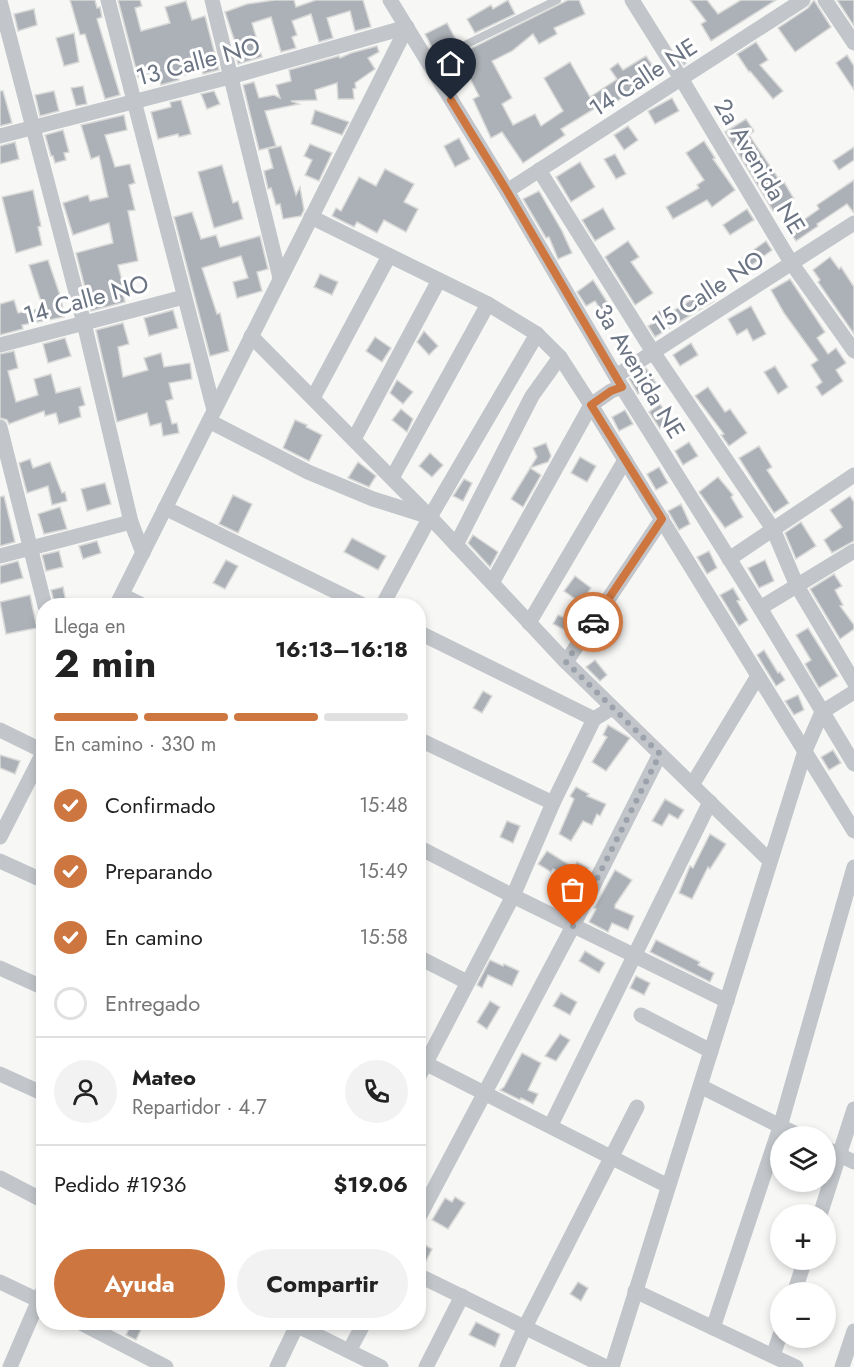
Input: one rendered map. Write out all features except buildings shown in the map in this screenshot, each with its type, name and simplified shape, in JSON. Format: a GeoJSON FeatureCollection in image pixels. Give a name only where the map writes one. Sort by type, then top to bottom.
{"type":"FeatureCollection","features":[{"type":"Feature","properties":{"kind":"street"},"geometry":{"type":"LineString","coordinates":[[108,0],[212,416],[308,472],[373,499],[430,517]]}},
{"type":"Feature","properties":{"kind":"street"},"geometry":{"type":"LineString","coordinates":[[212,0],[280,278]]}},
{"type":"Feature","properties":{"kind":"street","name":"3a Avenida NE"},"geometry":{"type":"LineString","coordinates":[[390,0],[507,191],[619,381],[854,764]]}},
{"type":"Feature","properties":{"kind":"street","name":"2a Avenida NE"},"geometry":{"type":"LineString","coordinates":[[632,0],[792,264],[854,351]]}},
{"type":"Feature","properties":{"kind":"street","name":"14 Calle NE"},"geometry":{"type":"LineString","coordinates":[[507,191],[803,0]]}},
{"type":"Feature","properties":{"kind":"street"},"geometry":{"type":"LineString","coordinates":[[825,0],[854,44]]}},
{"type":"Feature","properties":{"kind":"street"},"geometry":{"type":"LineString","coordinates":[[0,1],[84,323],[131,522],[142,553]]}},
{"type":"Feature","properties":{"kind":"street"},"geometry":{"type":"LineString","coordinates":[[120,598],[406,27]]}},
{"type":"Feature","properties":{"kind":"street","name":"13 Calle NO"},"geometry":{"type":"LineString","coordinates":[[0,136],[230,77],[406,27]]}},
{"type":"Feature","properties":{"kind":"street","name":"3a Avenida NE"},"geometry":{"type":"LineString","coordinates":[[539,170],[653,352],[773,529],[796,586],[854,682]]}},
{"type":"Feature","properties":{"kind":"street"},"geometry":{"type":"LineString","coordinates":[[311,217],[488,304],[537,334],[560,357],[854,831]]}},
{"type":"Feature","properties":{"kind":"street","name":"15 Calle NO"},"geometry":{"type":"LineString","coordinates":[[591,405],[611,391],[619,381],[653,352],[854,223]]}},
{"type":"Feature","properties":{"kind":"street"},"geometry":{"type":"LineString","coordinates":[[313,398],[389,256]]}},
{"type":"Feature","properties":{"kind":"street"},"geometry":{"type":"LineString","coordinates":[[354,439],[439,280]]}},
{"type":"Feature","properties":{"kind":"street","name":"14 Calle NO"},"geometry":{"type":"LineString","coordinates":[[0,345],[184,297]]}},
{"type":"Feature","properties":{"kind":"street"},"geometry":{"type":"LineString","coordinates":[[392,478],[488,304]]}},
{"type":"Feature","properties":{"kind":"street"},"geometry":{"type":"LineString","coordinates":[[386,598],[430,517],[537,334]]}},
{"type":"Feature","properties":{"kind":"street"},"geometry":{"type":"LineString","coordinates":[[251,336],[430,517],[566,662],[770,861]]}},
{"type":"Feature","properties":{"kind":"street"},"geometry":{"type":"LineString","coordinates":[[456,545],[532,396],[560,357]]}},
{"type":"Feature","properties":{"kind":"street"},"geometry":{"type":"LineString","coordinates":[[492,583],[591,405]]}},
{"type":"Feature","properties":{"kind":"street"},"geometry":{"type":"LineString","coordinates":[[0,427],[43,598]]}},
{"type":"Feature","properties":{"kind":"street"},"geometry":{"type":"LineString","coordinates":[[529,622],[625,460]]}},
{"type":"Feature","properties":{"kind":"street"},"geometry":{"type":"LineString","coordinates":[[729,559],[854,475]]}},
{"type":"Feature","properties":{"kind":"street"},"geometry":{"type":"LineString","coordinates":[[165,508],[349,598]]}},
{"type":"Feature","properties":{"kind":"street"},"geometry":{"type":"LineString","coordinates":[[566,662],[662,519]]}},
{"type":"Feature","properties":{"kind":"street"},"geometry":{"type":"LineString","coordinates":[[0,556],[131,522]]}},
{"type":"Feature","properties":{"kind":"street"},"geometry":{"type":"LineString","coordinates":[[760,608],[854,551]]}},
{"type":"Feature","properties":{"kind":"street"},"geometry":{"type":"LineString","coordinates":[[426,636],[594,719]]}},
{"type":"Feature","properties":{"kind":"street"},"geometry":{"type":"LineString","coordinates":[[692,785],[758,676]]}},
{"type":"Feature","properties":{"kind":"street"},"geometry":{"type":"LineString","coordinates":[[612,1367],[805,751],[822,712],[854,692]]}},
{"type":"Feature","properties":{"kind":"street"},"geometry":{"type":"LineString","coordinates":[[426,1055],[513,896],[553,803],[594,719],[612,708]]}},
{"type":"Feature","properties":{"kind":"street"},"geometry":{"type":"LineString","coordinates":[[0,730],[36,754]]}},
{"type":"Feature","properties":{"kind":"street"},"geometry":{"type":"LineString","coordinates":[[426,743],[553,803]]}},
{"type":"Feature","properties":{"kind":"street"},"geometry":{"type":"LineString","coordinates":[[426,1204],[573,926],[660,754]]}},
{"type":"Feature","properties":{"kind":"street"},"geometry":{"type":"LineString","coordinates":[[0,837],[36,769]]}},
{"type":"Feature","properties":{"kind":"street"},"geometry":{"type":"LineString","coordinates":[[551,1125],[710,802]]}},
{"type":"Feature","properties":{"kind":"street"},"geometry":{"type":"LineString","coordinates":[[426,851],[727,1001]]}},
{"type":"Feature","properties":{"kind":"street"},"geometry":{"type":"LineString","coordinates":[[0,861],[36,877]]}},
{"type":"Feature","properties":{"kind":"street"},"geometry":{"type":"LineString","coordinates":[[700,1086],[780,1126],[854,867]]}},
{"type":"Feature","properties":{"kind":"street"},"geometry":{"type":"LineString","coordinates":[[426,961],[467,982]]}},
{"type":"Feature","properties":{"kind":"street"},"geometry":{"type":"LineString","coordinates":[[0,968],[36,984]]}},
{"type":"Feature","properties":{"kind":"street"},"geometry":{"type":"LineString","coordinates":[[641,1015],[711,1051]]}},
{"type":"Feature","properties":{"kind":"street"},"geometry":{"type":"LineString","coordinates":[[426,1064],[484,1095],[551,1125],[668,1186]]}},
{"type":"Feature","properties":{"kind":"street"},"geometry":{"type":"LineString","coordinates":[[0,1074],[36,1090]]}},
{"type":"Feature","properties":{"kind":"street"},"geometry":{"type":"LineString","coordinates":[[507,1367],[637,1107]]}},
{"type":"Feature","properties":{"kind":"street"},"geometry":{"type":"LineString","coordinates":[[825,1204],[847,1158],[854,1110]]}},
{"type":"Feature","properties":{"kind":"street"},"geometry":{"type":"LineString","coordinates":[[713,1328],[770,1156]]}},
{"type":"Feature","properties":{"kind":"street"},"geometry":{"type":"LineString","coordinates":[[0,1178],[36,1197]]}},
{"type":"Feature","properties":{"kind":"street"},"geometry":{"type":"LineString","coordinates":[[426,1279],[606,1367]]}},
{"type":"Feature","properties":{"kind":"street"},"geometry":{"type":"LineString","coordinates":[[0,1282],[36,1295]]}},
{"type":"Feature","properties":{"kind":"street"},"geometry":{"type":"LineString","coordinates":[[635,1291],[796,1367]]}},
{"type":"Feature","properties":{"kind":"street"},"geometry":{"type":"LineString","coordinates":[[426,1367],[462,1296]]}},
{"type":"Feature","properties":{"kind":"street"},"geometry":{"type":"LineString","coordinates":[[10,1367],[36,1310]]}},
{"type":"Feature","properties":{"kind":"street"},"geometry":{"type":"LineString","coordinates":[[95,1330],[166,1367]]}},
{"type":"Feature","properties":{"kind":"street"},"geometry":{"type":"LineString","coordinates":[[277,1367],[293,1330]]}},
{"type":"Feature","properties":{"kind":"street"},"geometry":{"type":"LineString","coordinates":[[308,1330],[381,1367]]}},
{"type":"Feature","properties":{"kind":"street"},"geometry":{"type":"LineString","coordinates":[[349,1351],[360,1330]]}},
{"type":"Feature","properties":{"kind":"street"},"geometry":{"type":"LineString","coordinates":[[842,1367],[854,1331]]}},
{"type":"Feature","properties":{"kind":"street"},"geometry":{"type":"LineString","coordinates":[[773,1356],[776,1348]]}},
{"type":"Feature","properties":{"kind":"lane"},"geometry":{"type":"LineString","coordinates":[[428,63],[557,0]]}},
{"type":"Feature","properties":{"kind":"way so far"},"geometry":{"type":"LineString","coordinates":[[573,926],[660,754],[566,662],[593,622]]}},
{"type":"Feature","properties":{"kind":"route"},"geometry":{"type":"LineString","coordinates":[[451,100],[622,387],[611,391],[591,405],[662,519],[593,622]]}}]}
